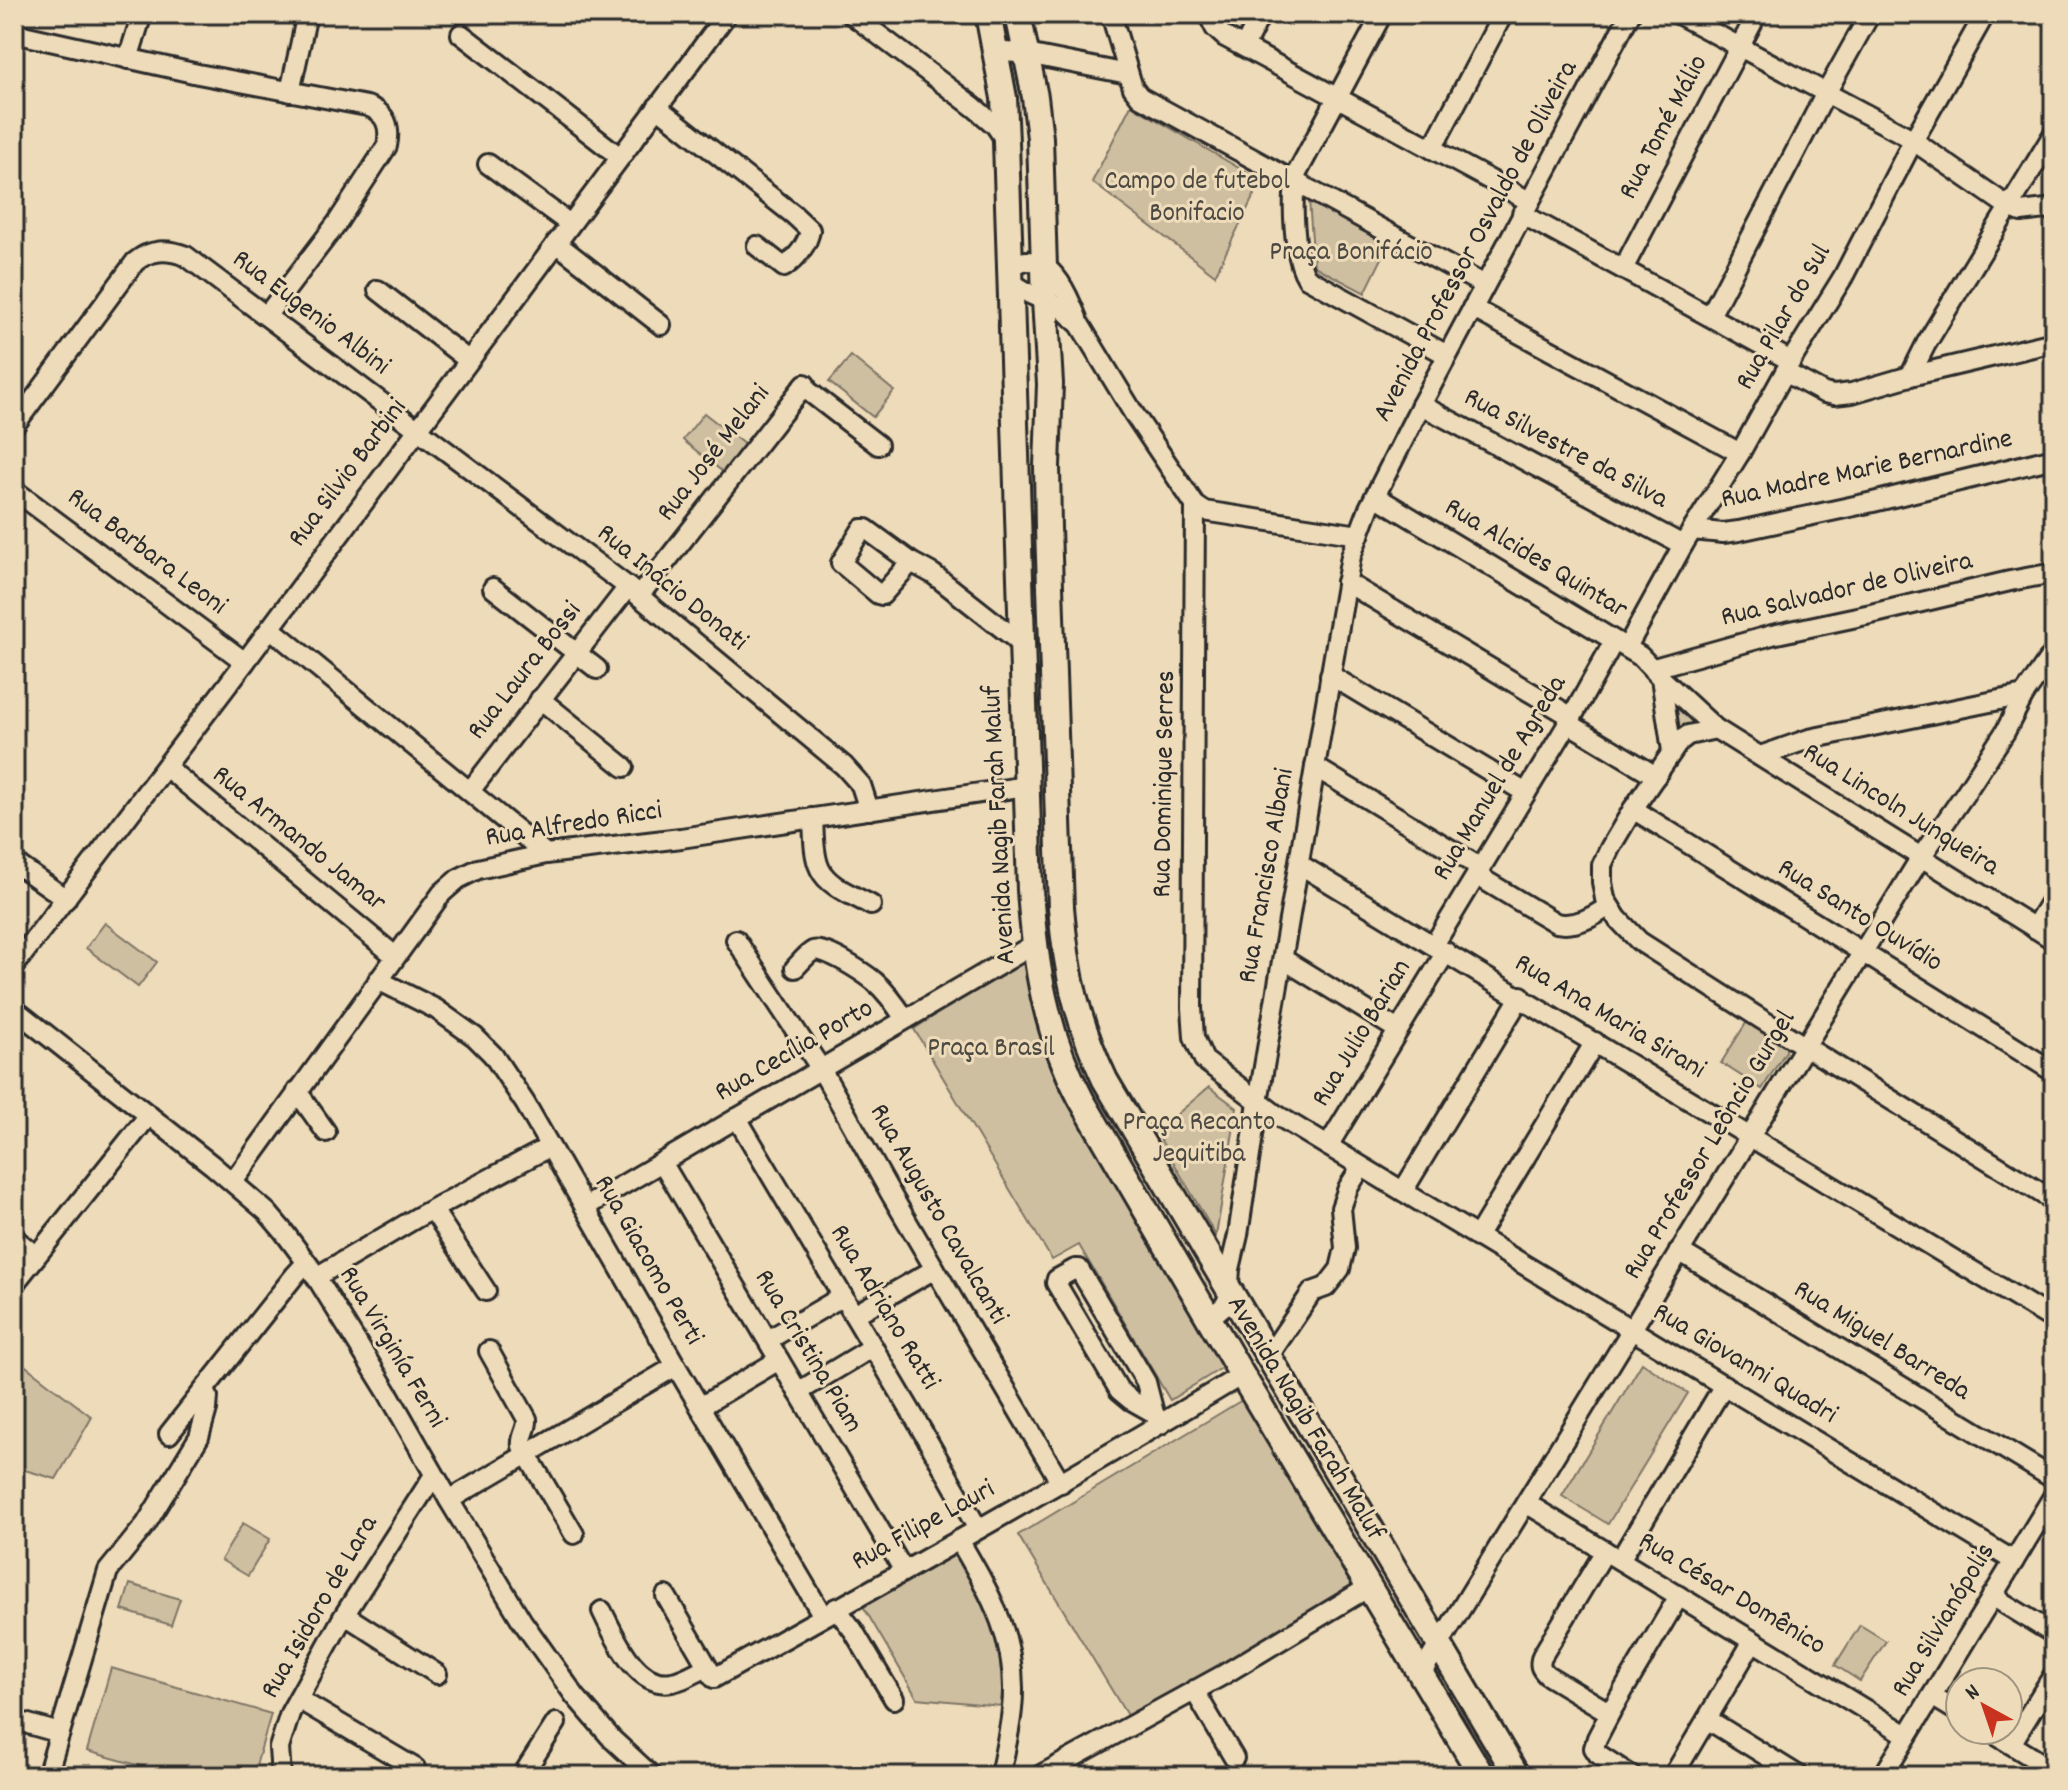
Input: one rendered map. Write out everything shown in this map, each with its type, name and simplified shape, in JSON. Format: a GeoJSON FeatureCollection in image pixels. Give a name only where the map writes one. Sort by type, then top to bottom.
{"type":"FeatureCollection","features":[{"type":"Feature","properties":{"kind":"main road","name":"Avenida Nagib Farah Maluf"},"geometry":{"type":"LineString","coordinates":[[988,14],[1004,98],[1033,945],[1046,1014],[1078,1094],[1482,1776]]}},
{"type":"Feature","properties":{"kind":"main road","name":"Avenida Nagib Farah Maluf"},"geometry":{"type":"LineString","coordinates":[[1018,14],[1040,138],[1050,384],[1048,528],[1064,941],[1069,978],[1081,1022],[1105,1080],[1227,1280],[1270,1360],[1517,1776]]}},
{"type":"Feature","properties":{"kind":"main road"},"geometry":{"type":"LineString","coordinates":[[1027,786],[1049,785],[1058,806]]}},
{"type":"Feature","properties":{"kind":"main road"},"geometry":{"type":"LineString","coordinates":[[1248,1384],[1271,1376],[1270,1360]]}},
{"type":"Feature","properties":{"kind":"street"},"geometry":{"type":"LineString","coordinates":[[128,59],[142,14]]}},
{"type":"Feature","properties":{"kind":"street"},"geometry":{"type":"LineString","coordinates":[[290,92],[307,14]]}},
{"type":"Feature","properties":{"kind":"street"},"geometry":{"type":"LineString","coordinates":[[851,14],[974,107],[995,125],[1006,142]]}},
{"type":"Feature","properties":{"kind":"street"},"geometry":{"type":"LineString","coordinates":[[1111,14],[1128,74],[1140,97],[1484,285]]}},
{"type":"Feature","properties":{"kind":"street"},"geometry":{"type":"LineString","coordinates":[[1208,14],[1215,28],[1225,37],[1432,149],[1623,269],[1710,316],[1824,393],[1834,395],[1866,390],[1910,376],[2054,342]]}},
{"type":"Feature","properties":{"kind":"street"},"geometry":{"type":"LineString","coordinates":[[1244,47],[1261,14]]}},
{"type":"Feature","properties":{"kind":"street"},"geometry":{"type":"LineString","coordinates":[[1382,14],[1297,173],[1294,199],[1297,255],[1307,278],[1447,355]]}},
{"type":"Feature","properties":{"kind":"street"},"geometry":{"type":"LineString","coordinates":[[1432,149],[1503,14]]}},
{"type":"Feature","properties":{"kind":"street","name":"Avenida Professor Osvaldo de Oliveira"},"geometry":{"type":"LineString","coordinates":[[1375,496],[1630,14]]}},
{"type":"Feature","properties":{"kind":"street"},"geometry":{"type":"LineString","coordinates":[[1678,14],[1913,141],[2009,207],[2021,212],[2054,208]]}},
{"type":"Feature","properties":{"kind":"street","name":"Rua Tomé Málio"},"geometry":{"type":"LineString","coordinates":[[1623,269],[1757,14]]}},
{"type":"Feature","properties":{"kind":"street"},"geometry":{"type":"LineString","coordinates":[[1710,316],[1870,14]]}},
{"type":"Feature","properties":{"kind":"street","name":"Rua Pilar do Sul"},"geometry":{"type":"LineString","coordinates":[[1621,644],[1740,453],[1843,277],[1913,141],[1985,14]]}},
{"type":"Feature","properties":{"kind":"street","name":"Rua Silvio Barbini"},"geometry":{"type":"LineString","coordinates":[[14,966],[245,662],[722,15]]}},
{"type":"Feature","properties":{"kind":"street"},"geometry":{"type":"LineString","coordinates":[[14,33],[367,106],[384,117],[389,134],[387,146],[377,163],[337,223],[267,315]]}},
{"type":"Feature","properties":{"kind":"street"},"geometry":{"type":"LineString","coordinates":[[461,34],[620,157]]}},
{"type":"Feature","properties":{"kind":"street"},"geometry":{"type":"LineString","coordinates":[[995,51],[1027,54],[1128,74]]}},
{"type":"Feature","properties":{"kind":"street"},"geometry":{"type":"LineString","coordinates":[[974,107],[1004,98]]}},
{"type":"Feature","properties":{"kind":"street"},"geometry":{"type":"LineString","coordinates":[[657,107],[810,230],[809,239],[784,267],[757,246]]}},
{"type":"Feature","properties":{"kind":"street"},"geometry":{"type":"LineString","coordinates":[[1910,376],[1926,344],[2054,133]]}},
{"type":"Feature","properties":{"kind":"street"},"geometry":{"type":"LineString","coordinates":[[488,164],[570,224]]}},
{"type":"Feature","properties":{"kind":"street"},"geometry":{"type":"LineString","coordinates":[[556,243],[661,325]]}},
{"type":"Feature","properties":{"kind":"street","name":"Rua Eugenio Albini"},"geometry":{"type":"LineString","coordinates":[[14,426],[135,262],[144,255],[172,251],[186,256],[417,429]]}},
{"type":"Feature","properties":{"kind":"street"},"geometry":{"type":"LineString","coordinates":[[1080,325],[1069,313],[1010,274],[1028,261],[1044,267],[1056,277],[1080,325],[1134,414],[1195,505],[1204,511],[1359,535]]}},
{"type":"Feature","properties":{"kind":"street"},"geometry":{"type":"LineString","coordinates":[[378,290],[468,360]]}},
{"type":"Feature","properties":{"kind":"street"},"geometry":{"type":"LineString","coordinates":[[1472,308],[1740,453]]}},
{"type":"Feature","properties":{"kind":"street","name":"Rua José Melani"},"geometry":{"type":"LineString","coordinates":[[634,592],[688,536],[804,385],[878,445]]}},
{"type":"Feature","properties":{"kind":"street","name":"Rua Silvestre da Silva"},"geometry":{"type":"LineString","coordinates":[[1421,405],[1688,537]]}},
{"type":"Feature","properties":{"kind":"street","name":"Rua Inácio Donati"},"geometry":{"type":"LineString","coordinates":[[417,429],[634,592],[844,766],[861,785],[869,810]]}},
{"type":"Feature","properties":{"kind":"street","name":"Rua Madre Marie Bernardine"},"geometry":{"type":"LineString","coordinates":[[1688,537],[1739,531],[2054,458]]}},
{"type":"Feature","properties":{"kind":"street","name":"Rua Barbara Leoni"},"geometry":{"type":"LineString","coordinates":[[14,490],[245,662]]}},
{"type":"Feature","properties":{"kind":"street","name":"Rua Francisco Albani"},"geometry":{"type":"LineString","coordinates":[[1206,1313],[1218,1311],[1225,1305],[1346,582],[1351,556],[1375,496]]}},
{"type":"Feature","properties":{"kind":"street","name":"Rua Alcides Quintar"},"geometry":{"type":"LineString","coordinates":[[1375,496],[1640,656],[1712,726]]}},
{"type":"Feature","properties":{"kind":"street","name":"Rua Dominique Serres"},"geometry":{"type":"LineString","coordinates":[[1195,505],[1192,1008],[1194,1037],[1204,1060]]}},
{"type":"Feature","properties":{"kind":"street"},"geometry":{"type":"LineString","coordinates":[[911,562],[933,574],[1022,644]]}},
{"type":"Feature","properties":{"kind":"street","name":"Rua Salvador de Oliveira"},"geometry":{"type":"LineString","coordinates":[[1657,673],[1772,635],[2054,573]]}},
{"type":"Feature","properties":{"kind":"street"},"geometry":{"type":"LineString","coordinates":[[1346,582],[1656,776]]}},
{"type":"Feature","properties":{"kind":"street"},"geometry":{"type":"LineString","coordinates":[[493,588],[597,669]]}},
{"type":"Feature","properties":{"kind":"street","name":"Rua Laura Bossi"},"geometry":{"type":"LineString","coordinates":[[470,791],[577,652],[634,592]]}},
{"type":"Feature","properties":{"kind":"street"},"geometry":{"type":"LineString","coordinates":[[270,628],[546,854]]}},
{"type":"Feature","properties":{"kind":"street","name":"Rua Manuel de Agreda"},"geometry":{"type":"LineString","coordinates":[[1440,948],[1479,872],[1526,793],[1621,644]]}},
{"type":"Feature","properties":{"kind":"street","name":"Rua Professor Leôncio Gurgel"},"geometry":{"type":"LineString","coordinates":[[1421,1674],[1862,952],[2054,652]]}},
{"type":"Feature","properties":{"kind":"street"},"geometry":{"type":"LineString","coordinates":[[1657,673],[1672,751]]}},
{"type":"Feature","properties":{"kind":"street"},"geometry":{"type":"LineString","coordinates":[[1330,675],[1526,793]]}},
{"type":"Feature","properties":{"kind":"street"},"geometry":{"type":"LineString","coordinates":[[1760,756],[1809,739],[2024,695]]}},
{"type":"Feature","properties":{"kind":"street"},"geometry":{"type":"LineString","coordinates":[[540,699],[624,767]]}},
{"type":"Feature","properties":{"kind":"street"},"geometry":{"type":"LineString","coordinates":[[1712,726],[1679,742],[1610,848],[1602,865],[1602,882],[1605,899],[1617,918],[1639,941],[2054,1201]]}},
{"type":"Feature","properties":{"kind":"street","name":"Rua Lincoln Junqueira"},"geometry":{"type":"LineString","coordinates":[[1712,726],[2054,940]]}},
{"type":"Feature","properties":{"kind":"street"},"geometry":{"type":"LineString","coordinates":[[1798,781],[1793,763],[1795,753],[1809,739]]}},
{"type":"Feature","properties":{"kind":"street","name":"Rua Armando Jamar"},"geometry":{"type":"LineString","coordinates":[[166,767],[395,956]]}},
{"type":"Feature","properties":{"kind":"street"},"geometry":{"type":"LineString","coordinates":[[1315,767],[1556,923],[1577,923],[1609,906]]}},
{"type":"Feature","properties":{"kind":"street","name":"Rua Alfredo Ricci"},"geometry":{"type":"LineString","coordinates":[[233,1182],[442,893],[458,879],[478,869],[546,854],[681,838],[1027,786]]}},
{"type":"Feature","properties":{"kind":"street","name":"Rua Santo Ouvídio"},"geometry":{"type":"LineString","coordinates":[[1633,809],[2054,1072]]}},
{"type":"Feature","properties":{"kind":"street"},"geometry":{"type":"LineString","coordinates":[[813,818],[818,865],[822,873],[830,882],[871,905]]}},
{"type":"Feature","properties":{"kind":"street"},"geometry":{"type":"LineString","coordinates":[[14,862],[66,899]]}},
{"type":"Feature","properties":{"kind":"street","name":"Rua Ana Maria Sirani"},"geometry":{"type":"LineString","coordinates":[[1299,864],[2054,1320]]}},
{"type":"Feature","properties":{"kind":"street"},"geometry":{"type":"LineString","coordinates":[[2034,928],[2054,896]]}},
{"type":"Feature","properties":{"kind":"street","name":"Rua Augusto Cavalcanti"},"geometry":{"type":"LineString","coordinates":[[736,940],[821,1069],[1061,1483]]}},
{"type":"Feature","properties":{"kind":"street","name":"Rua Cecília Porto"},"geometry":{"type":"LineString","coordinates":[[585,1207],[1033,945]]}},
{"type":"Feature","properties":{"kind":"street","name":"Rua Julio Barian"},"geometry":{"type":"LineString","coordinates":[[1328,1146],[1398,1030],[1440,948]]}},
{"type":"Feature","properties":{"kind":"street"},"geometry":{"type":"LineString","coordinates":[[795,968],[814,950],[829,953],[872,979],[905,1019]]}},
{"type":"Feature","properties":{"kind":"street"},"geometry":{"type":"LineString","coordinates":[[1283,959],[1398,1030]]}},
{"type":"Feature","properties":{"kind":"street","name":"Rua Giacomo Perti"},"geometry":{"type":"LineString","coordinates":[[378,980],[436,1009],[475,1037],[493,1055],[525,1103],[700,1407],[830,1612],[853,1630],[894,1699]]}},
{"type":"Feature","properties":{"kind":"street"},"geometry":{"type":"LineString","coordinates":[[1403,1191],[1521,996]]}},
{"type":"Feature","properties":{"kind":"street","name":"Rua Virginía Ferni"},"geometry":{"type":"LineString","coordinates":[[14,1009],[267,1212],[311,1270],[388,1393],[522,1621],[575,1696],[612,1739],[652,1776]]}},
{"type":"Feature","properties":{"kind":"street"},"geometry":{"type":"LineString","coordinates":[[1477,1237],[1595,1042]]}},
{"type":"Feature","properties":{"kind":"street","name":"Rua Giovanni Quadri"},"geometry":{"type":"LineString","coordinates":[[1204,1060],[1258,1102],[1361,1167],[2014,1561]]}},
{"type":"Feature","properties":{"kind":"street"},"geometry":{"type":"LineString","coordinates":[[297,1091],[326,1132]]}},
{"type":"Feature","properties":{"kind":"street"},"geometry":{"type":"LineString","coordinates":[[14,1284],[149,1115]]}},
{"type":"Feature","properties":{"kind":"street","name":"Rua Adriano Ratti"},"geometry":{"type":"LineString","coordinates":[[737,1118],[978,1529]]}},
{"type":"Feature","properties":{"kind":"street"},"geometry":{"type":"LineString","coordinates":[[169,1434],[295,1275],[433,1210],[549,1147]]}},
{"type":"Feature","properties":{"kind":"street","name":"Rua Cristina Piam"},"geometry":{"type":"LineString","coordinates":[[662,1162],[904,1571]]}},
{"type":"Feature","properties":{"kind":"street"},"geometry":{"type":"LineString","coordinates":[[1270,1360],[1312,1292],[1326,1287],[1340,1269],[1345,1248],[1341,1208],[1348,1188],[1361,1167]]}},
{"type":"Feature","properties":{"kind":"street"},"geometry":{"type":"LineString","coordinates":[[433,1210],[486,1291]]}},
{"type":"Feature","properties":{"kind":"street"},"geometry":{"type":"LineString","coordinates":[[14,1238],[36,1256]]}},
{"type":"Feature","properties":{"kind":"street","name":"Rua Miguel Barreda"},"geometry":{"type":"LineString","coordinates":[[1679,1251],[2054,1479]]}},
{"type":"Feature","properties":{"kind":"street"},"geometry":{"type":"LineString","coordinates":[[854,1315],[935,1269]]}},
{"type":"Feature","properties":{"kind":"street"},"geometry":{"type":"LineString","coordinates":[[1079,1269],[1146,1382],[1157,1419],[1119,1390],[1056,1283],[1057,1279],[1079,1269]]}},
{"type":"Feature","properties":{"kind":"street"},"geometry":{"type":"LineString","coordinates":[[768,1340],[843,1296]]}},
{"type":"Feature","properties":{"kind":"street"},"geometry":{"type":"LineString","coordinates":[[798,1392],[873,1347]]}},
{"type":"Feature","properties":{"kind":"street"},"geometry":{"type":"LineString","coordinates":[[489,1351],[527,1419],[521,1442],[574,1534]]}},
{"type":"Feature","properties":{"kind":"street"},"geometry":{"type":"LineString","coordinates":[[700,1407],[779,1360]]}},
{"type":"Feature","properties":{"kind":"street"},"geometry":{"type":"LineString","coordinates":[[449,1500],[676,1366]]}},
{"type":"Feature","properties":{"kind":"street","name":"Rua Filipe Lauri"},"geometry":{"type":"LineString","coordinates":[[707,1667],[714,1678],[1061,1483],[1157,1419],[1248,1384]]}},
{"type":"Feature","properties":{"kind":"street"},"geometry":{"type":"LineString","coordinates":[[1610,1713],[1547,1675],[1540,1667],[1542,1656],[1724,1385]]}},
{"type":"Feature","properties":{"kind":"street"},"geometry":{"type":"LineString","coordinates":[[47,1776],[108,1571],[146,1524],[199,1437],[207,1409],[205,1390]]}},
{"type":"Feature","properties":{"kind":"street","name":"Rua Isidoro de Lara"},"geometry":{"type":"LineString","coordinates":[[281,1776],[279,1748],[282,1733],[298,1699],[345,1615],[434,1475]]}},
{"type":"Feature","properties":{"kind":"street","name":"Rua Silvianópolis"},"geometry":{"type":"LineString","coordinates":[[1885,1775],[2014,1561],[2046,1525],[2054,1495]]}},
{"type":"Feature","properties":{"kind":"street","name":"Rua César Domênico"},"geometry":{"type":"LineString","coordinates":[[1526,1503],[1907,1735]]}},
{"type":"Feature","properties":{"kind":"street"},"geometry":{"type":"LineString","coordinates":[[959,1540],[1000,1615],[1011,1659],[1012,1709],[1000,1776]]}},
{"type":"Feature","properties":{"kind":"street"},"geometry":{"type":"LineString","coordinates":[[1039,1776],[1223,1675],[1369,1587]]}},
{"type":"Feature","properties":{"kind":"street"},"geometry":{"type":"LineString","coordinates":[[602,1611],[619,1647],[636,1668],[657,1683],[673,1682],[707,1667],[666,1596]]}},
{"type":"Feature","properties":{"kind":"street"},"geometry":{"type":"LineString","coordinates":[[1632,1776],[1594,1748],[1610,1713],[1679,1596]]}},
{"type":"Feature","properties":{"kind":"street"},"geometry":{"type":"LineString","coordinates":[[1992,1596],[2054,1634]]}},
{"type":"Feature","properties":{"kind":"street"},"geometry":{"type":"LineString","coordinates":[[345,1615],[437,1674]]}},
{"type":"Feature","properties":{"kind":"street"},"geometry":{"type":"LineString","coordinates":[[1673,1776],[1753,1641]]}},
{"type":"Feature","properties":{"kind":"street"},"geometry":{"type":"LineString","coordinates":[[2024,1723],[2054,1674]]}},
{"type":"Feature","properties":{"kind":"street"},"geometry":{"type":"LineString","coordinates":[[1194,1690],[1234,1758]]}},
{"type":"Feature","properties":{"kind":"street"},"geometry":{"type":"LineString","coordinates":[[1932,1696],[1944,1703]]}},
{"type":"Feature","properties":{"kind":"street"},"geometry":{"type":"LineString","coordinates":[[298,1699],[415,1768]]}},
{"type":"Feature","properties":{"kind":"street"},"geometry":{"type":"LineString","coordinates":[[1707,1719],[1799,1776]]}},
{"type":"Feature","properties":{"kind":"street"},"geometry":{"type":"LineString","coordinates":[[14,1720],[60,1733]]}},
{"type":"Feature","properties":{"kind":"street"},"geometry":{"type":"LineString","coordinates":[[522,1776],[556,1723]]}},
{"type":"Feature","properties":{"kind":"street"},"geometry":{"type":"LineString","coordinates":[[2014,1746],[2049,1771]]}},
{"type":"Feature","properties":{"kind":"green space","name":"Campo de futebol Bonifacio"},"geometry":{"type":"Polygon","coordinates":[[[1131,105],[1261,181],[1215,275],[1092,182],[1131,105]]]}},
{"type":"Feature","properties":{"kind":"green space","name":"Praça Bonifácio"},"geometry":{"type":"Polygon","coordinates":[[[1309,200],[1390,242],[1365,293],[1314,266],[1309,200]]]}},
{"type":"Feature","properties":{"kind":"green space"},"geometry":{"type":"Polygon","coordinates":[[[851,356],[894,391],[873,417],[829,382],[851,356]]]}},
{"type":"Feature","properties":{"kind":"green space"},"geometry":{"type":"Polygon","coordinates":[[[704,413],[745,445],[723,472],[683,440],[704,413]]]}},
{"type":"Feature","properties":{"kind":"green space"},"geometry":{"type":"Polygon","coordinates":[[[1669,694],[1711,727],[1673,745],[1669,694]]]}},
{"type":"Feature","properties":{"kind":"green space"},"geometry":{"type":"Polygon","coordinates":[[[105,923],[157,962],[138,987],[86,948],[105,923]]]}},
{"type":"Feature","properties":{"kind":"green space","name":"Praça Brasil"},"geometry":{"type":"Polygon","coordinates":[[[1022,958],[1036,1014],[1056,1069],[1228,1364],[1170,1400],[1079,1245],[1052,1260],[914,1029],[1022,958]]]}},
{"type":"Feature","properties":{"kind":"green space"},"geometry":{"type":"Polygon","coordinates":[[[1748,1020],[1786,1046],[1786,1051],[1762,1089],[1721,1063],[1748,1020]]]}},
{"type":"Feature","properties":{"kind":"green space","name":"Praça Recanto Jequitiba"},"geometry":{"type":"Polygon","coordinates":[[[1209,1087],[1237,1108],[1216,1236],[1156,1132],[1209,1087]]]}},
{"type":"Feature","properties":{"kind":"green space"},"geometry":{"type":"Polygon","coordinates":[[[14,1357],[92,1417],[56,1479],[14,1467],[14,1357]]]}},
{"type":"Feature","properties":{"kind":"green space"},"geometry":{"type":"Polygon","coordinates":[[[1642,1363],[1688,1393],[1608,1524],[1562,1496],[1642,1363]]]}},
{"type":"Feature","properties":{"kind":"green space"},"geometry":{"type":"Polygon","coordinates":[[[1247,1397],[1360,1585],[1131,1722],[1018,1535],[1247,1397]]]}},
{"type":"Feature","properties":{"kind":"green space"},"geometry":{"type":"Polygon","coordinates":[[[243,1523],[270,1539],[248,1576],[221,1560],[243,1523]]]}},
{"type":"Feature","properties":{"kind":"green space"},"geometry":{"type":"Polygon","coordinates":[[[954,1552],[962,1558],[1001,1639],[1004,1671],[1001,1706],[917,1698],[863,1606],[954,1552]]]}},
{"type":"Feature","properties":{"kind":"green space"},"geometry":{"type":"Polygon","coordinates":[[[130,1584],[180,1599],[171,1625],[122,1610],[130,1584]]]}},
{"type":"Feature","properties":{"kind":"green space"},"geometry":{"type":"Polygon","coordinates":[[[1860,1625],[1886,1641],[1860,1681],[1835,1665],[1860,1625]]]}},
{"type":"Feature","properties":{"kind":"green space"},"geometry":{"type":"Polygon","coordinates":[[[111,1668],[271,1714],[253,1776],[177,1776],[87,1751],[111,1668]]]}}]}
